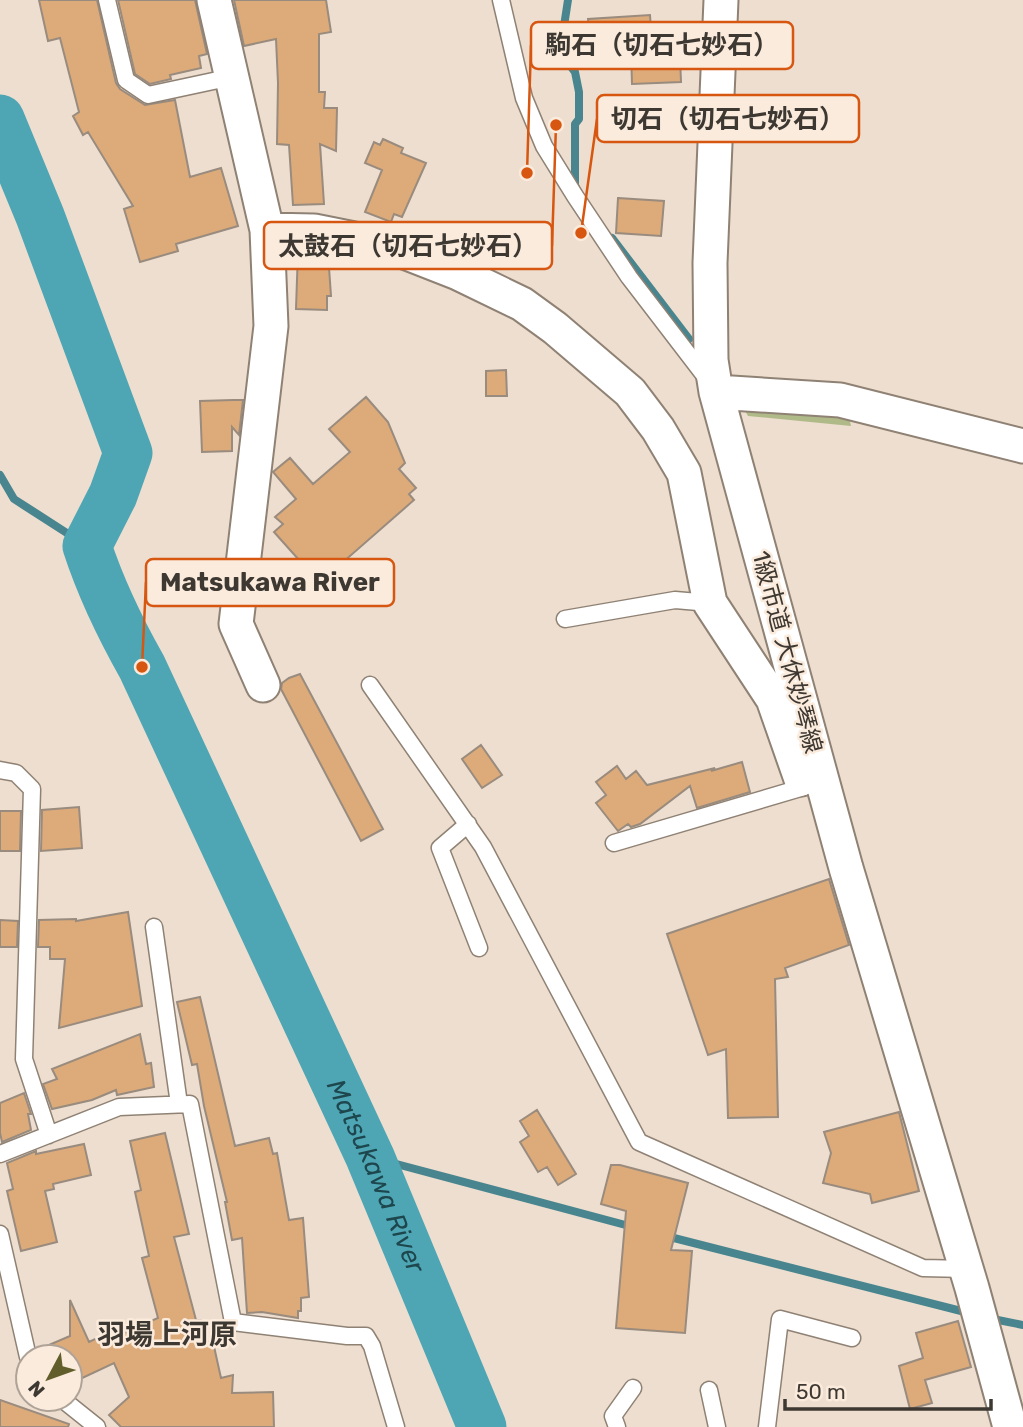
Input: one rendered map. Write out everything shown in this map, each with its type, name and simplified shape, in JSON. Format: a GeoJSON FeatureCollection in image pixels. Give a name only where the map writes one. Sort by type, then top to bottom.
{"type":"FeatureCollection","features":[{"type":"Feature","properties":{"kind":"street"},"geometry":{"type":"LineString","coordinates":[[214,0],[267,230],[271,326],[236,624],[262,685]]}},
{"type":"Feature","properties":{"kind":"street","name":"1級市道 大休妙琴線"},"geometry":{"type":"LineString","coordinates":[[721,0],[710,263],[710,360],[716,392],[846,869],[969,1278],[1010,1427]]}},
{"type":"Feature","properties":{"kind":"street"},"geometry":{"type":"LineString","coordinates":[[267,230],[314,231],[389,246],[458,273],[522,304],[565,336],[630,392],[658,429],[684,473],[710,603],[773,699],[825,839],[846,869]]}},
{"type":"Feature","properties":{"kind":"street"},"geometry":{"type":"LineString","coordinates":[[716,392],[840,400],[1023,446]]}},
{"type":"Feature","properties":{"kind":"lane"},"geometry":{"type":"LineString","coordinates":[[107,0],[126,80],[148,94],[232,77]]}},
{"type":"Feature","properties":{"kind":"lane"},"geometry":{"type":"LineString","coordinates":[[501,0],[524,98],[544,146],[629,277],[716,392]]}},
{"type":"Feature","properties":{"kind":"lane"},"geometry":{"type":"LineString","coordinates":[[565,619],[675,600],[710,603]]}},
{"type":"Feature","properties":{"kind":"lane"},"geometry":{"type":"LineString","coordinates":[[370,685],[483,847],[639,1142],[923,1268],[969,1278]]}},
{"type":"Feature","properties":{"kind":"lane"},"geometry":{"type":"LineString","coordinates":[[0,770],[16,773],[32,789],[24,1059],[49,1135]]}},
{"type":"Feature","properties":{"kind":"lane"},"geometry":{"type":"LineString","coordinates":[[614,843],[804,788]]}},
{"type":"Feature","properties":{"kind":"lane"},"geometry":{"type":"LineString","coordinates":[[468,824],[440,848],[479,948]]}},
{"type":"Feature","properties":{"kind":"lane"},"geometry":{"type":"LineString","coordinates":[[154,927],[179,1104]]}},
{"type":"Feature","properties":{"kind":"lane"},"geometry":{"type":"LineString","coordinates":[[0,1154],[119,1107],[190,1104],[233,1322],[366,1336],[372,1346],[396,1427]]}},
{"type":"Feature","properties":{"kind":"lane"},"geometry":{"type":"LineString","coordinates":[[0,1234],[25,1343]]}},
{"type":"Feature","properties":{"kind":"lane"},"geometry":{"type":"LineString","coordinates":[[767,1427],[780,1319],[852,1338]]}},
{"type":"Feature","properties":{"kind":"lane"},"geometry":{"type":"LineString","coordinates":[[617,1427],[613,1416],[633,1388]]}},
{"type":"Feature","properties":{"kind":"lane"},"geometry":{"type":"LineString","coordinates":[[709,1390],[717,1427]]}},
{"type":"Feature","properties":{"kind":"lane"},"geometry":{"type":"LineString","coordinates":[[80,1413],[97,1427]]}},
{"type":"Feature","properties":{"kind":"green space"},"geometry":{"type":"Polygon","coordinates":[[[740,402],[847,409],[851,426],[748,416],[740,402]]]}},
{"type":"Feature","properties":{"kind":"building"},"geometry":{"type":"Polygon","coordinates":[[[39,0],[97,0],[116,83],[120,89],[145,105],[175,100],[190,177],[221,168],[238,226],[176,244],[178,251],[140,262],[124,209],[133,206],[88,132],[83,135],[73,116],[79,112],[60,38],[48,41],[39,0]]]}},
{"type":"Feature","properties":{"kind":"building"},"geometry":{"type":"Polygon","coordinates":[[[118,0],[195,0],[207,54],[199,56],[201,68],[170,75],[171,79],[150,84],[135,74],[118,0]]]}},
{"type":"Feature","properties":{"kind":"building"},"geometry":{"type":"Polygon","coordinates":[[[234,0],[326,0],[331,32],[319,34],[319,92],[325,92],[324,108],[337,108],[336,151],[320,144],[324,204],[293,205],[289,145],[277,144],[276,39],[244,46],[234,0]]]}},
{"type":"Feature","properties":{"kind":"building"},"geometry":{"type":"Polygon","coordinates":[[[650,15],[653,58],[680,57],[681,82],[632,84],[631,51],[591,54],[588,19],[650,15]]]}},
{"type":"Feature","properties":{"kind":"building"},"geometry":{"type":"Polygon","coordinates":[[[383,139],[403,148],[401,153],[426,163],[402,217],[394,214],[391,222],[365,212],[382,170],[365,163],[374,142],[380,145],[383,139]]]}},
{"type":"Feature","properties":{"kind":"building"},"geometry":{"type":"Polygon","coordinates":[[[618,198],[664,201],[661,236],[616,233],[618,198]]]}},
{"type":"Feature","properties":{"kind":"building"},"geometry":{"type":"Polygon","coordinates":[[[298,250],[328,253],[331,296],[327,296],[327,310],[296,309],[298,250]]]}},
{"type":"Feature","properties":{"kind":"building"},"geometry":{"type":"Polygon","coordinates":[[[506,370],[507,396],[486,396],[486,371],[506,370]]]}},
{"type":"Feature","properties":{"kind":"building"},"geometry":{"type":"Polygon","coordinates":[[[366,397],[388,422],[405,463],[399,469],[416,488],[409,494],[414,500],[334,570],[316,579],[274,532],[283,524],[275,517],[296,499],[273,472],[290,458],[313,484],[350,452],[329,429],[366,397]]]}},
{"type":"Feature","properties":{"kind":"building"},"geometry":{"type":"Polygon","coordinates":[[[243,400],[239,435],[232,427],[232,451],[202,452],[200,401],[243,400]]]}},
{"type":"Feature","properties":{"kind":"building"},"geometry":{"type":"Polygon","coordinates":[[[300,674],[383,829],[361,841],[281,689],[282,683],[300,674]]]}},
{"type":"Feature","properties":{"kind":"building"},"geometry":{"type":"Polygon","coordinates":[[[481,745],[502,775],[482,788],[462,759],[481,745]]]}},
{"type":"Feature","properties":{"kind":"building"},"geometry":{"type":"Polygon","coordinates":[[[742,762],[750,792],[697,808],[690,786],[640,824],[631,827],[628,824],[618,831],[596,803],[606,795],[596,782],[617,766],[626,779],[636,771],[647,785],[742,762]]]}},
{"type":"Feature","properties":{"kind":"building"},"geometry":{"type":"Polygon","coordinates":[[[79,807],[82,848],[41,851],[42,810],[79,807]]]}},
{"type":"Feature","properties":{"kind":"building"},"geometry":{"type":"Polygon","coordinates":[[[0,811],[21,811],[20,851],[0,851],[0,811]]]}},
{"type":"Feature","properties":{"kind":"building"},"geometry":{"type":"Polygon","coordinates":[[[829,879],[849,945],[785,968],[788,977],[775,979],[778,1117],[728,1118],[726,1049],[708,1055],[667,934],[829,879]]]}},
{"type":"Feature","properties":{"kind":"building"},"geometry":{"type":"Polygon","coordinates":[[[128,912],[142,1006],[59,1028],[65,959],[50,959],[50,947],[38,947],[39,920],[76,921],[128,912]]]}},
{"type":"Feature","properties":{"kind":"building"},"geometry":{"type":"Polygon","coordinates":[[[0,920],[18,921],[17,947],[0,947],[0,920]]]}},
{"type":"Feature","properties":{"kind":"building"},"geometry":{"type":"Polygon","coordinates":[[[200,997],[235,1146],[269,1138],[273,1154],[277,1153],[289,1220],[303,1218],[309,1297],[301,1298],[298,1318],[262,1312],[247,1313],[242,1238],[232,1240],[227,1202],[197,1064],[192,1065],[177,1002],[200,997]]]}},
{"type":"Feature","properties":{"kind":"building"},"geometry":{"type":"Polygon","coordinates":[[[140,1034],[146,1064],[151,1063],[154,1087],[117,1095],[116,1090],[92,1100],[52,1109],[43,1084],[57,1079],[52,1069],[140,1034]]]}},
{"type":"Feature","properties":{"kind":"building"},"geometry":{"type":"Polygon","coordinates":[[[24,1093],[31,1114],[28,1114],[31,1130],[2,1142],[0,1103],[24,1093]]]}},
{"type":"Feature","properties":{"kind":"building"},"geometry":{"type":"Polygon","coordinates":[[[537,1110],[576,1174],[558,1185],[547,1167],[538,1172],[520,1142],[529,1136],[520,1121],[537,1110]]]}},
{"type":"Feature","properties":{"kind":"building"},"geometry":{"type":"Polygon","coordinates":[[[899,1112],[919,1191],[872,1203],[870,1194],[823,1183],[831,1153],[824,1132],[899,1112]]]}},
{"type":"Feature","properties":{"kind":"building"},"geometry":{"type":"Polygon","coordinates":[[[165,1133],[189,1234],[174,1237],[196,1320],[201,1320],[201,1341],[213,1342],[221,1378],[233,1375],[232,1393],[273,1392],[274,1427],[121,1427],[109,1415],[129,1397],[114,1363],[84,1377],[84,1343],[54,1343],[70,1336],[70,1300],[89,1342],[119,1328],[122,1334],[158,1318],[142,1258],[149,1256],[135,1192],[141,1190],[130,1141],[165,1133]]]}},
{"type":"Feature","properties":{"kind":"building"},"geometry":{"type":"Polygon","coordinates":[[[84,1144],[91,1175],[53,1184],[54,1189],[45,1191],[57,1242],[21,1251],[7,1191],[13,1189],[7,1163],[36,1151],[36,1154],[84,1144]]]}},
{"type":"Feature","properties":{"kind":"building"},"geometry":{"type":"Polygon","coordinates":[[[611,1165],[688,1183],[671,1250],[692,1251],[685,1333],[616,1328],[626,1211],[601,1204],[611,1165]]]}},
{"type":"Feature","properties":{"kind":"building"},"geometry":{"type":"Polygon","coordinates":[[[958,1321],[971,1367],[925,1380],[932,1403],[910,1409],[899,1366],[923,1358],[916,1333],[958,1321]]]}},
{"type":"Feature","properties":{"kind":"building"},"geometry":{"type":"Polygon","coordinates":[[[0,1400],[14,1405],[14,1413],[37,1413],[69,1424],[68,1427],[0,1427],[0,1400]]]}},
{"type":"Feature","properties":{"kind":"waterway"},"geometry":{"type":"LineString","coordinates":[[568,0],[564,26],[559,34],[560,52],[575,72],[579,92],[579,119],[575,124],[576,188]]}},
{"type":"Feature","properties":{"kind":"waterway","name":"Matsukawa River"},"geometry":{"type":"LineString","coordinates":[[0,119],[40,216],[128,453],[113,495],[87,546],[92,562],[111,608],[142,667],[370,1157],[482,1427]]}},
{"type":"Feature","properties":{"kind":"waterway"},"geometry":{"type":"LineString","coordinates":[[612,238],[689,339]]}},
{"type":"Feature","properties":{"kind":"waterway"},"geometry":{"type":"LineString","coordinates":[[0,475],[14,499],[87,546]]}},
{"type":"Feature","properties":{"kind":"waterway"},"geometry":{"type":"LineString","coordinates":[[370,1157],[633,1227]]}},
{"type":"Feature","properties":{"kind":"waterway"},"geometry":{"type":"LineString","coordinates":[[666,1236],[969,1313]]}},
{"type":"Feature","properties":{"kind":"waterway"},"geometry":{"type":"LineString","coordinates":[[988,1318],[1023,1325]]}},
{"type":"Feature","properties":{"kind":"place","name":"太鼓石（切石七妙石）"},"geometry":{"type":"Point","coordinates":[556,125]}},
{"type":"Feature","properties":{"kind":"place","name":"駒石（切石七妙石）"},"geometry":{"type":"Point","coordinates":[527,173]}},
{"type":"Feature","properties":{"kind":"place","name":"切石（切石七妙石）"},"geometry":{"type":"Point","coordinates":[581,233]}},
{"type":"Feature","properties":{"kind":"place","name":"Matsukawa River"},"geometry":{"type":"Point","coordinates":[142,667]}},
{"type":"Feature","properties":{"kind":"district","name":"羽場上河原"},"geometry":{"type":"Point","coordinates":[167,1334]}}]}
